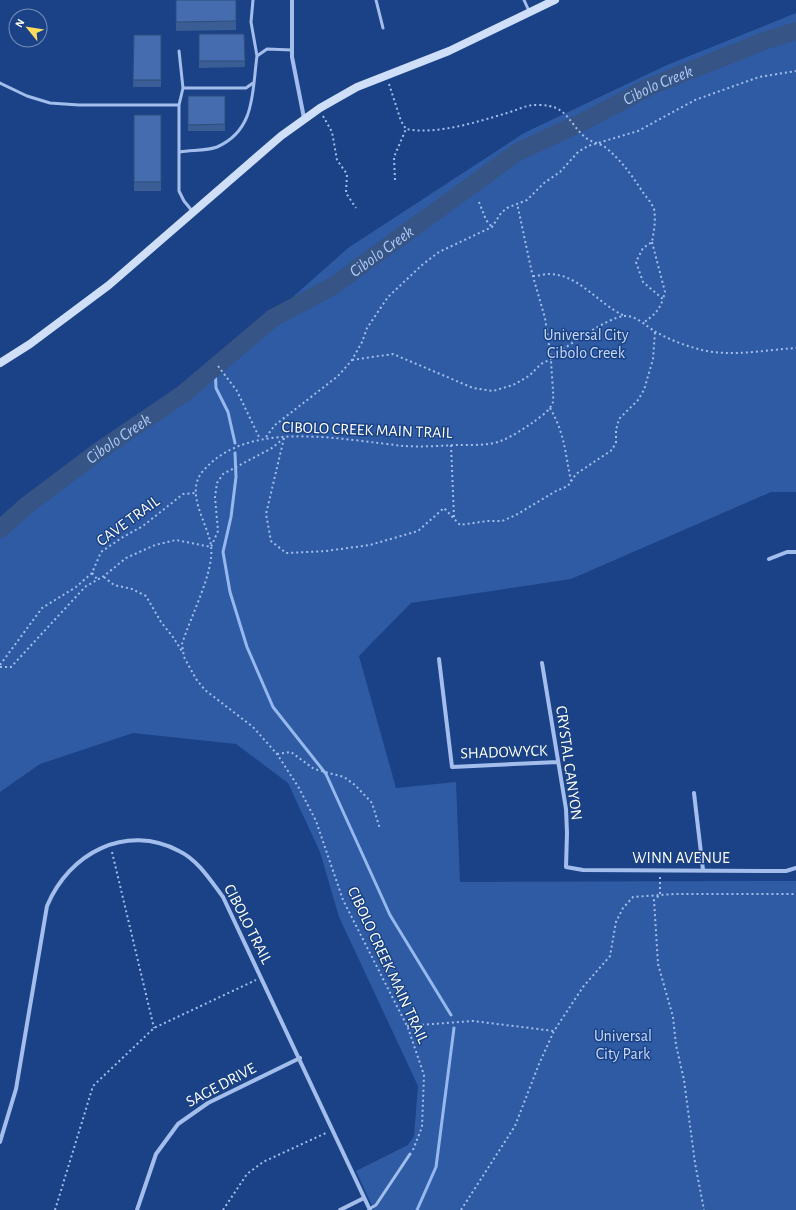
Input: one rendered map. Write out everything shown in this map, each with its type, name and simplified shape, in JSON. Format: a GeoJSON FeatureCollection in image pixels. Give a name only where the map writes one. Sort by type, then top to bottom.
{"type":"FeatureCollection","features":[{"type":"Feature","properties":{"kind":"main road"},"geometry":{"type":"LineString","coordinates":[[0,364],[30,344],[109,285],[281,136],[304,118],[357,87],[449,51],[555,0]]}},
{"type":"Feature","properties":{"kind":"street"},"geometry":{"type":"LineString","coordinates":[[292,0],[292,50],[304,118]]}},
{"type":"Feature","properties":{"kind":"street"},"geometry":{"type":"LineString","coordinates":[[769,559],[787,552],[796,552]]}},
{"type":"Feature","properties":{"kind":"street","name":"SHADOWYCK"},"geometry":{"type":"LineString","coordinates":[[439,659],[452,766],[558,762]]}},
{"type":"Feature","properties":{"kind":"street","name":"CRYSTAL CANYON"},"geometry":{"type":"LineString","coordinates":[[542,663],[566,809],[566,866]]}},
{"type":"Feature","properties":{"kind":"street"},"geometry":{"type":"LineString","coordinates":[[694,793],[704,870]]}},
{"type":"Feature","properties":{"kind":"street","name":"CIBOLO TRAIL"},"geometry":{"type":"LineString","coordinates":[[0,1142],[16,1089],[47,906],[58,884],[71,868],[91,854],[110,844],[123,840],[139,839],[159,842],[180,851],[193,861],[210,878],[223,897],[300,1058],[369,1210]]}},
{"type":"Feature","properties":{"kind":"street","name":"WINN AVENUE"},"geometry":{"type":"LineString","coordinates":[[566,866],[583,870],[786,871],[796,868]]}},
{"type":"Feature","properties":{"kind":"street","name":"SAGE DRIVE"},"geometry":{"type":"LineString","coordinates":[[137,1210],[156,1154],[178,1124],[208,1103],[300,1058]]}},
{"type":"Feature","properties":{"kind":"street"},"geometry":{"type":"LineString","coordinates":[[340,1210],[364,1198]]}},
{"type":"Feature","properties":{"kind":"lane"},"geometry":{"type":"LineString","coordinates":[[180,152],[216,148],[235,136],[250,112],[253,101],[253,83],[257,56],[251,22],[253,0]]}},
{"type":"Feature","properties":{"kind":"lane"},"geometry":{"type":"LineString","coordinates":[[376,0],[383,28]]}},
{"type":"Feature","properties":{"kind":"lane"},"geometry":{"type":"LineString","coordinates":[[524,0],[529,13]]}},
{"type":"Feature","properties":{"kind":"lane"},"geometry":{"type":"LineString","coordinates":[[257,56],[267,49],[292,50]]}},
{"type":"Feature","properties":{"kind":"lane"},"geometry":{"type":"LineString","coordinates":[[179,51],[183,88],[179,105],[179,191],[184,201],[193,212]]}},
{"type":"Feature","properties":{"kind":"lane"},"geometry":{"type":"LineString","coordinates":[[0,83],[27,96],[50,103],[79,105],[179,105]]}},
{"type":"Feature","properties":{"kind":"lane"},"geometry":{"type":"LineString","coordinates":[[183,88],[246,88],[253,83]]}},
{"type":"Feature","properties":{"kind":"lane"},"geometry":{"type":"LineString","coordinates":[[369,1210],[376,1205],[410,1154]]}},
{"type":"Feature","properties":{"kind":"path"},"geometry":{"type":"LineString","coordinates":[[265,438],[276,425],[338,376],[352,360],[370,324],[388,297],[438,252],[492,226],[501,213],[517,203],[527,200],[544,183],[560,172],[578,152],[588,146],[638,131],[696,100],[759,76],[796,71]]}},
{"type":"Feature","properties":{"kind":"path"},"geometry":{"type":"LineString","coordinates":[[386,76],[401,121],[406,129],[419,132],[459,126],[509,113],[521,107],[538,104],[551,105],[562,110],[587,139],[600,143],[633,174],[653,208],[655,226],[652,242],[665,292],[661,307],[654,315],[643,323]]}},
{"type":"Feature","properties":{"kind":"path"},"geometry":{"type":"LineString","coordinates":[[320,108],[332,132],[337,160],[347,174],[346,193],[356,208]]}},
{"type":"Feature","properties":{"kind":"path"},"geometry":{"type":"LineString","coordinates":[[395,180],[394,157],[406,129]]}},
{"type":"Feature","properties":{"kind":"path"},"geometry":{"type":"LineString","coordinates":[[479,202],[486,220],[492,226]]}},
{"type":"Feature","properties":{"kind":"path"},"geometry":{"type":"LineString","coordinates":[[517,203],[533,276],[545,318],[551,359],[553,396],[550,408],[561,431],[566,446],[571,482]]}},
{"type":"Feature","properties":{"kind":"path"},"geometry":{"type":"LineString","coordinates":[[652,242],[643,248],[636,262],[643,282],[663,299]]}},
{"type":"Feature","properties":{"kind":"path"},"geometry":{"type":"LineString","coordinates":[[533,276],[548,274],[571,280],[616,312],[643,323],[655,332],[676,342],[701,350],[722,354],[796,348]]}},
{"type":"Feature","properties":{"kind":"path"},"geometry":{"type":"LineString","coordinates":[[352,360],[393,354],[473,388],[493,390],[513,385],[529,376],[541,364],[551,359],[557,353],[610,320],[626,316]]}},
{"type":"Feature","properties":{"kind":"path"},"geometry":{"type":"LineString","coordinates":[[284,438],[266,514],[271,541],[286,553],[326,551],[370,545],[418,531],[444,508],[460,525],[487,521],[502,521],[516,516],[556,491],[568,486],[576,474],[612,450],[616,442],[616,430],[619,419],[638,400],[644,390],[653,359],[655,332]]}},
{"type":"Feature","properties":{"kind":"path"},"geometry":{"type":"LineString","coordinates":[[218,366],[237,391],[260,439]]}},
{"type":"Feature","properties":{"kind":"path","name":"CIBOLO CREEK MAIN TRAIL"},"geometry":{"type":"LineString","coordinates":[[410,1154],[415,1148],[422,1127],[424,1075],[407,1026],[343,900],[316,821],[300,788],[277,754],[254,727],[205,690],[196,679],[184,654],[182,644],[186,630],[210,567],[211,547],[207,531],[200,514],[196,493],[202,472],[214,460],[232,449],[260,439],[331,437],[406,446],[451,445],[503,440],[526,427],[550,408]]}},
{"type":"Feature","properties":{"kind":"path"},"geometry":{"type":"LineString","coordinates":[[0,666],[11,667],[85,587],[104,576],[126,558],[155,545],[176,540],[211,547],[218,531],[215,497],[217,483],[223,474],[272,448],[284,438]]}},
{"type":"Feature","properties":{"kind":"path"},"geometry":{"type":"LineString","coordinates":[[451,445],[454,517]]}},
{"type":"Feature","properties":{"kind":"path","name":"CAVE TRAIL"},"geometry":{"type":"LineString","coordinates":[[0,666],[42,608],[76,587],[92,573],[101,552],[143,526],[183,494],[196,493]]}},
{"type":"Feature","properties":{"kind":"path"},"geometry":{"type":"LineString","coordinates":[[92,573],[98,580]]}},
{"type":"Feature","properties":{"kind":"path"},"geometry":{"type":"LineString","coordinates":[[104,576],[114,585],[132,588],[146,596],[161,622],[184,654]]}},
{"type":"Feature","properties":{"kind":"path"},"geometry":{"type":"LineString","coordinates":[[277,754],[292,752],[320,772],[344,777],[363,792],[372,803],[380,829]]}},
{"type":"Feature","properties":{"kind":"path"},"geometry":{"type":"LineString","coordinates":[[110,844],[154,1028]]}},
{"type":"Feature","properties":{"kind":"path"},"geometry":{"type":"LineString","coordinates":[[660,870],[660,895]]}},
{"type":"Feature","properties":{"kind":"path"},"geometry":{"type":"LineString","coordinates":[[461,1210],[515,1126],[539,1064],[554,1031],[583,987],[610,956],[616,922],[623,908],[634,897],[660,895],[796,894]]}},
{"type":"Feature","properties":{"kind":"path"},"geometry":{"type":"LineString","coordinates":[[660,895],[654,900],[653,911],[658,964],[673,1017],[676,1045],[684,1080],[695,1163],[704,1210]]}},
{"type":"Feature","properties":{"kind":"path"},"geometry":{"type":"LineString","coordinates":[[55,1210],[93,1086],[154,1028],[262,977]]}},
{"type":"Feature","properties":{"kind":"path"},"geometry":{"type":"LineString","coordinates":[[407,1026],[473,1021],[554,1031]]}},
{"type":"Feature","properties":{"kind":"path"},"geometry":{"type":"LineString","coordinates":[[223,1210],[247,1174],[263,1162],[333,1130]]}},
{"type":"Feature","properties":{"kind":"green space","name":"Universal City Cibolo Creek"},"geometry":{"type":"Polygon","coordinates":[[[796,13],[796,492],[771,492],[571,579],[411,603],[359,656],[396,788],[456,782],[460,882],[796,881],[796,1210],[374,1210],[356,1171],[408,1145],[414,1136],[418,1086],[339,917],[320,852],[288,783],[236,744],[133,733],[40,764],[0,792],[0,539],[104,439],[215,366],[348,248],[524,133],[667,65],[796,13]]]}},
{"type":"Feature","properties":{"kind":"building"},"geometry":{"type":"Polygon","coordinates":[[[176,0],[236,0],[236,21],[176,22],[176,0]]]}},
{"type":"Feature","properties":{"kind":"building"},"geometry":{"type":"Polygon","coordinates":[[[199,34],[244,34],[245,61],[199,61],[199,34]]]}},
{"type":"Feature","properties":{"kind":"building"},"geometry":{"type":"Polygon","coordinates":[[[134,35],[161,35],[161,80],[133,80],[134,35]]]}},
{"type":"Feature","properties":{"kind":"building"},"geometry":{"type":"Polygon","coordinates":[[[188,96],[225,96],[225,124],[188,125],[188,96]]]}},
{"type":"Feature","properties":{"kind":"building"},"geometry":{"type":"Polygon","coordinates":[[[134,115],[161,115],[161,182],[134,182],[134,115]]]}},
{"type":"Feature","properties":{"kind":"waterway","name":"Cibolo Creek"},"geometry":{"type":"LineString","coordinates":[[0,529],[26,506],[99,451],[183,394],[273,318],[333,286],[516,153],[584,121],[651,86],[764,41],[796,31]]}},
{"type":"Feature","properties":{"kind":"waterway"},"geometry":{"type":"LineString","coordinates":[[215,366],[216,388],[228,412],[235,443]]}},
{"type":"Feature","properties":{"kind":"waterway"},"geometry":{"type":"LineString","coordinates":[[235,453],[236,477],[231,517],[223,552],[230,592],[247,647],[273,707],[326,774],[390,915],[451,1015]]}},
{"type":"Feature","properties":{"kind":"waterway"},"geometry":{"type":"LineString","coordinates":[[417,1210],[436,1167],[454,1028]]}},
{"type":"Feature","properties":{"kind":"park label","name":"Universal City Park"},"geometry":{"type":"Point","coordinates":[623,1045]}}]}
